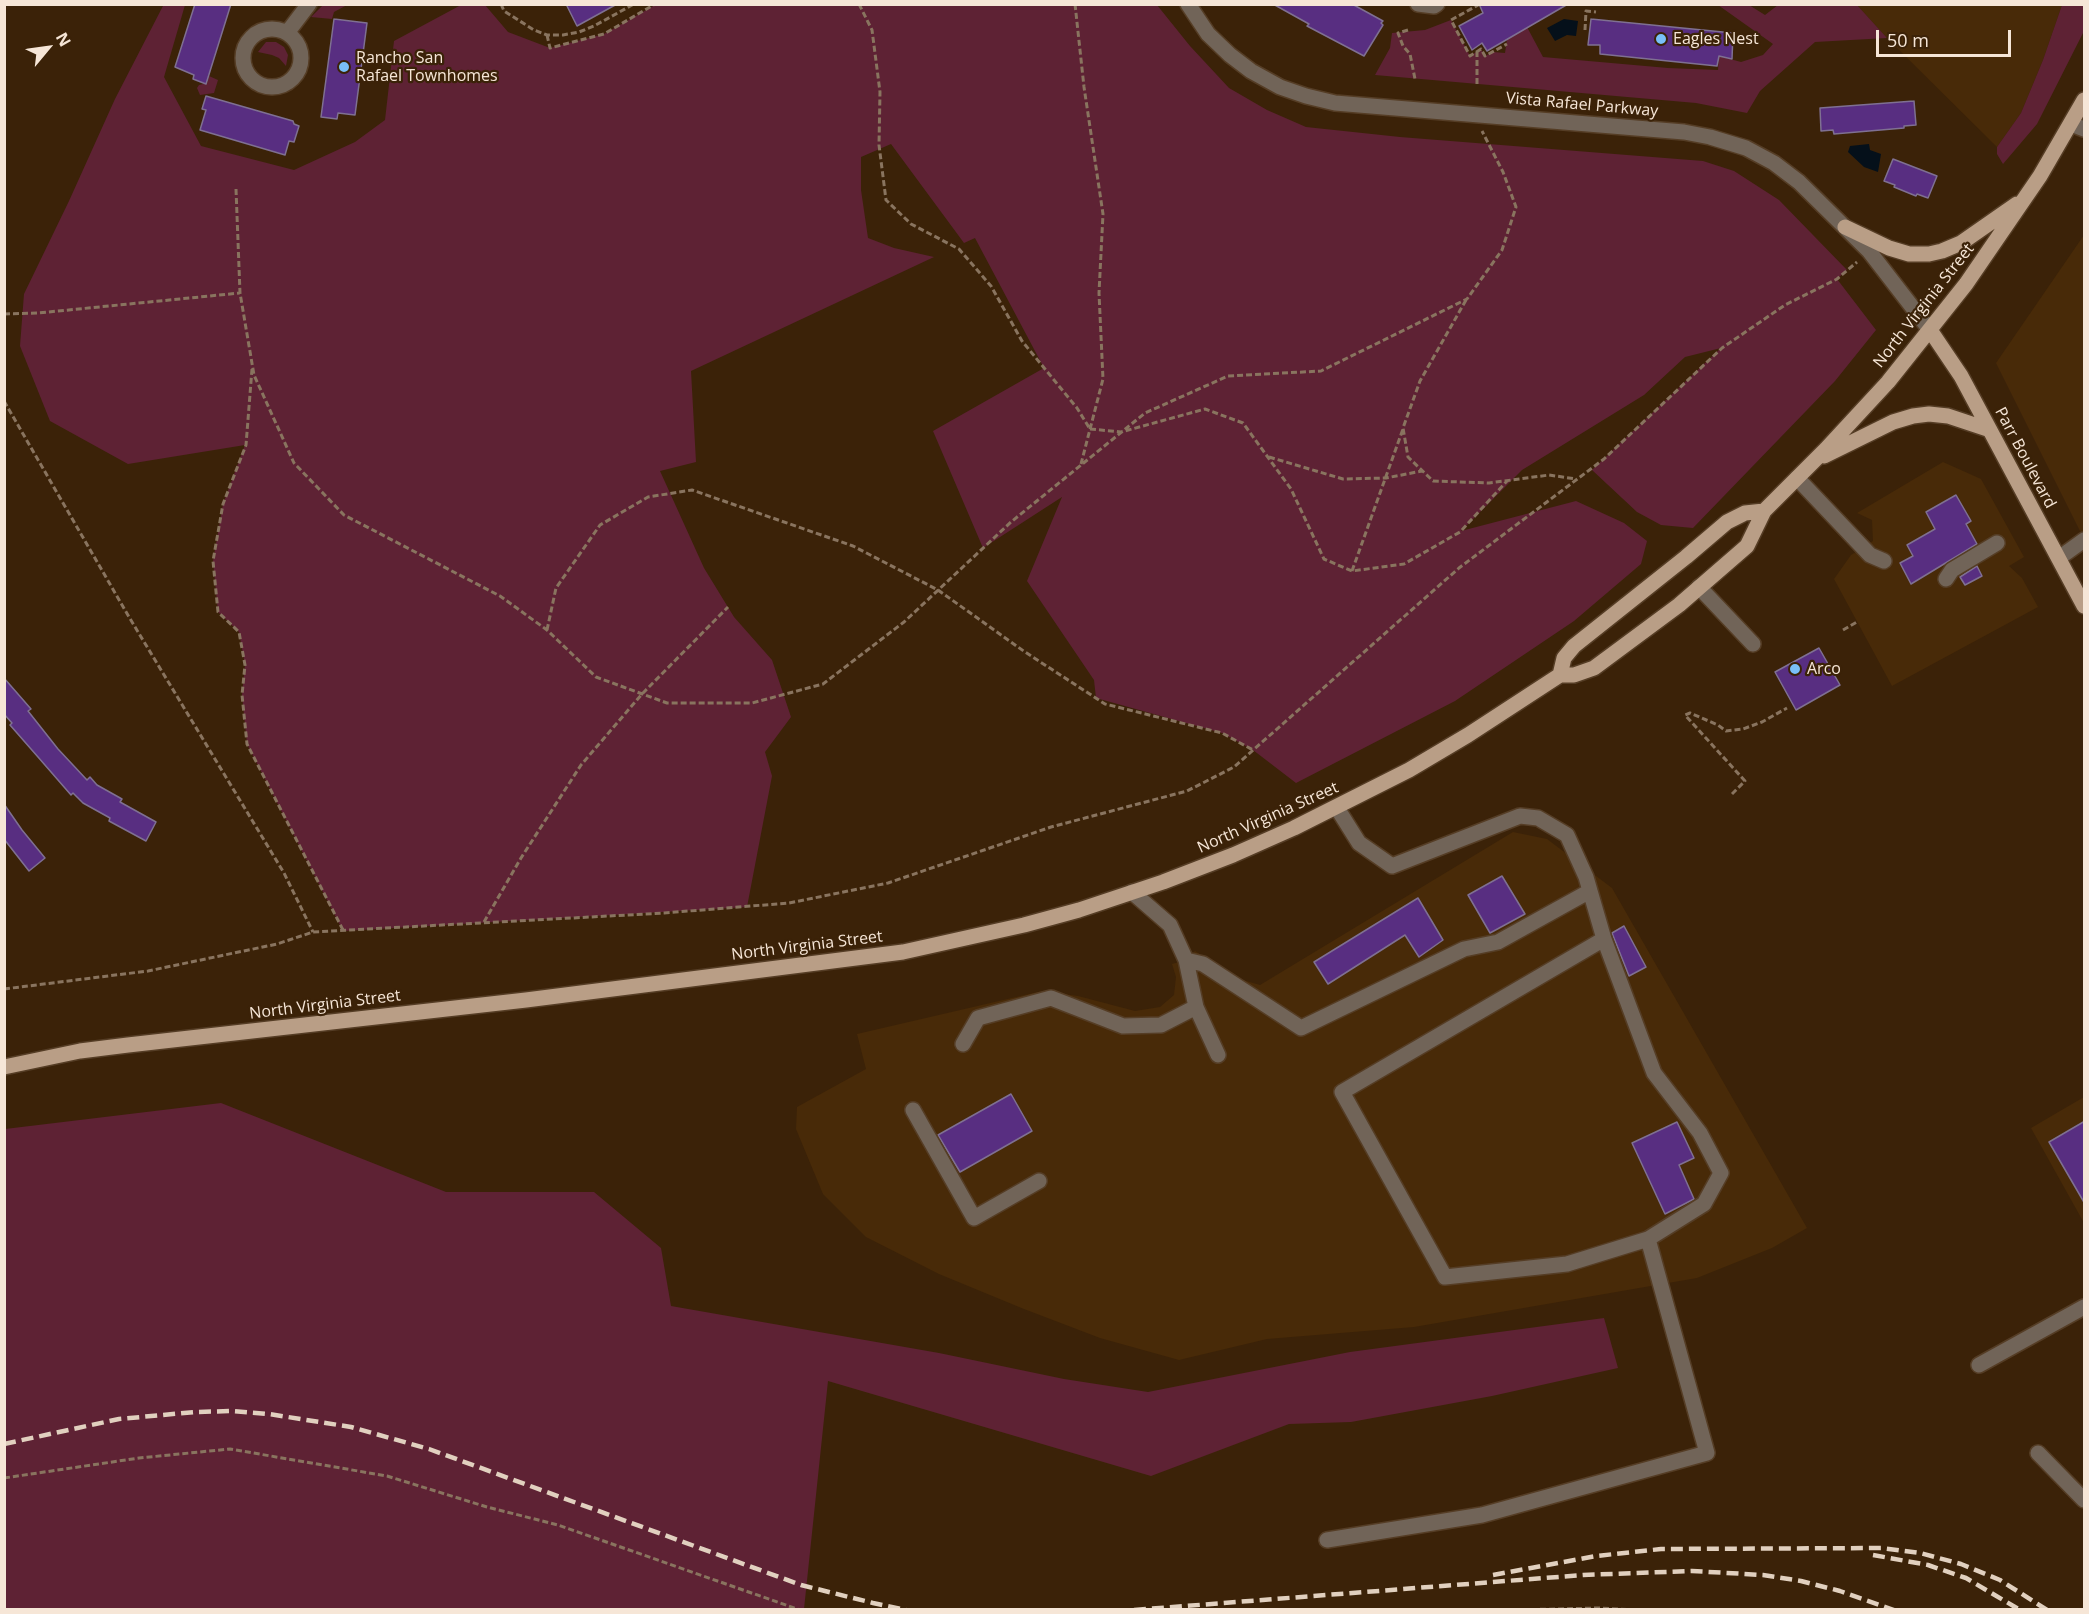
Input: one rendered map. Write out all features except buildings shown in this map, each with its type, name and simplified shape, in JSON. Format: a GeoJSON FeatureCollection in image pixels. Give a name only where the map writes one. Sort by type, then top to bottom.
{"type":"FeatureCollection","features":[{"type":"Feature","properties":{"kind":"main road","name":"North Virginia Street"},"geometry":{"type":"LineString","coordinates":[[4,1067],[80,1051],[526,1000],[903,952],[1024,925],[1132,892],[1233,855],[1337,808],[1409,770],[1468,735],[1560,675],[1574,675],[1594,668],[1699,587],[1747,546],[1764,511],[1888,382],[1966,285],[2078,127],[2085,100]]}},
{"type":"Feature","properties":{"kind":"main road"},"geometry":{"type":"LineString","coordinates":[[1845,227],[1889,248],[1909,254],[1929,254],[1961,243],[2025,199]]}},
{"type":"Feature","properties":{"kind":"main road","name":"Parr Boulevard"},"geometry":{"type":"LineString","coordinates":[[1930,330],[1961,376],[2085,606]]}},
{"type":"Feature","properties":{"kind":"main road"},"geometry":{"type":"LineString","coordinates":[[1813,462],[1893,422],[1913,416],[1929,414],[1948,416],[1990,430]]}},
{"type":"Feature","properties":{"kind":"main road"},"geometry":{"type":"LineString","coordinates":[[1560,675],[1564,658],[1574,646],[1727,522],[1745,513],[1764,511]]}},
{"type":"Feature","properties":{"kind":"street"},"geometry":{"type":"LineString","coordinates":[[288,33],[309,4]]}},
{"type":"Feature","properties":{"kind":"street","name":"Vista Rafael Parkway"},"geometry":{"type":"LineString","coordinates":[[1188,4],[1208,34],[1230,55],[1251,71],[1280,87],[1306,96],[1335,103],[1684,132],[1746,148],[1774,163],[1799,182],[1845,227],[1869,251],[1930,330]]}},
{"type":"Feature","properties":{"kind":"street"},"geometry":{"type":"LineString","coordinates":[[1418,4],[1434,6],[1437,4]]}},
{"type":"Feature","properties":{"kind":"street"},"geometry":{"type":"LineString","coordinates":[[1797,478],[1870,555],[1884,561]]}},
{"type":"Feature","properties":{"kind":"street"},"geometry":{"type":"LineString","coordinates":[[2059,558],[2085,540]]}},
{"type":"Feature","properties":{"kind":"street"},"geometry":{"type":"LineString","coordinates":[[1946,579],[1952,570],[1997,543]]}},
{"type":"Feature","properties":{"kind":"street"},"geometry":{"type":"LineString","coordinates":[[1699,587],[1753,644]]}},
{"type":"Feature","properties":{"kind":"street"},"geometry":{"type":"LineString","coordinates":[[1337,808],[1359,843],[1392,866],[1520,816],[1538,818],[1567,835],[1590,891],[1604,939],[1654,1073],[1700,1132],[1721,1173],[1704,1204],[1648,1239],[1567,1264],[1445,1277],[1342,1092],[1604,939]]}},
{"type":"Feature","properties":{"kind":"street"},"geometry":{"type":"LineString","coordinates":[[1186,960],[1203,964],[1301,1028],[1464,949],[1498,942],[1590,891]]}},
{"type":"Feature","properties":{"kind":"street"},"geometry":{"type":"LineString","coordinates":[[1132,892],[1170,925],[1186,960],[1196,1007],[1218,1056]]}},
{"type":"Feature","properties":{"kind":"street"},"geometry":{"type":"LineString","coordinates":[[963,1044],[978,1018],[1051,998],[1123,1026],[1161,1025],[1196,1007]]}},
{"type":"Feature","properties":{"kind":"street"},"geometry":{"type":"LineString","coordinates":[[913,1110],[974,1218],[1039,1181]]}},
{"type":"Feature","properties":{"kind":"street"},"geometry":{"type":"LineString","coordinates":[[1327,1540],[1482,1515],[1707,1453],[1648,1239]]}},
{"type":"Feature","properties":{"kind":"street"},"geometry":{"type":"LineString","coordinates":[[1979,1365],[2085,1307]]}},
{"type":"Feature","properties":{"kind":"street"},"geometry":{"type":"LineString","coordinates":[[2038,1453],[2085,1500]]}},
{"type":"Feature","properties":{"kind":"path"},"geometry":{"type":"LineString","coordinates":[[501,4],[504,11],[518,21],[547,35],[579,32],[634,4]]}},
{"type":"Feature","properties":{"kind":"path"},"geometry":{"type":"LineString","coordinates":[[547,35],[550,48],[604,34],[655,4]]}},
{"type":"Feature","properties":{"kind":"path"},"geometry":{"type":"LineString","coordinates":[[859,4],[872,30],[880,92],[879,145],[886,200],[911,224],[959,249],[991,286],[1022,341],[1077,408],[1090,429]]}},
{"type":"Feature","properties":{"kind":"path"},"geometry":{"type":"LineString","coordinates":[[1075,4],[1084,87],[1103,214],[1099,293],[1103,379],[1080,466]]}},
{"type":"Feature","properties":{"kind":"path"},"geometry":{"type":"LineString","coordinates":[[1480,4],[1451,20],[1470,56],[1481,49],[1485,56],[1507,44]]}},
{"type":"Feature","properties":{"kind":"path"},"geometry":{"type":"LineString","coordinates":[[1585,30],[1586,11],[1596,12]]}},
{"type":"Feature","properties":{"kind":"path"},"geometry":{"type":"LineString","coordinates":[[1408,30],[1398,33],[1403,46],[1410,54],[1415,79]]}},
{"type":"Feature","properties":{"kind":"path"},"geometry":{"type":"LineString","coordinates":[[1477,52],[1477,84]]}},
{"type":"Feature","properties":{"kind":"path"},"geometry":{"type":"LineString","coordinates":[[1352,572],[1420,381],[1467,298],[1502,250],[1516,207],[1503,172],[1473,114]]}},
{"type":"Feature","properties":{"kind":"path"},"geometry":{"type":"LineString","coordinates":[[236,189],[240,293],[254,375],[294,463],[344,515],[500,596],[547,630],[596,677],[667,703],[752,703],[823,684],[904,622],[1011,522],[1145,413],[1228,376],[1321,371],[1467,298]]}},
{"type":"Feature","properties":{"kind":"path"},"geometry":{"type":"LineString","coordinates":[[4,989],[148,971],[277,944],[313,933],[789,903],[888,883],[1051,827],[1187,791],[1234,767],[1460,568],[1604,459],[1722,348],[1785,304],[1837,279],[1869,251]]}},
{"type":"Feature","properties":{"kind":"path"},"geometry":{"type":"LineString","coordinates":[[4,314],[38,314],[240,293]]}},
{"type":"Feature","properties":{"kind":"path"},"geometry":{"type":"LineString","coordinates":[[252,364],[246,445],[223,504],[213,561],[218,612],[239,632],[244,665],[242,695],[247,744],[343,931]]}},
{"type":"Feature","properties":{"kind":"path"},"geometry":{"type":"LineString","coordinates":[[4,401],[129,617],[284,873],[313,933]]}},
{"type":"Feature","properties":{"kind":"path"},"geometry":{"type":"LineString","coordinates":[[1090,429],[1121,432],[1205,409],[1243,423],[1291,489],[1324,559],[1352,572],[1404,564],[1460,532],[1507,481]]}},
{"type":"Feature","properties":{"kind":"path"},"geometry":{"type":"LineString","coordinates":[[1403,428],[1408,456],[1433,481],[1489,483],[1549,475],[1577,479]]}},
{"type":"Feature","properties":{"kind":"path"},"geometry":{"type":"LineString","coordinates":[[1268,457],[1342,479],[1386,478],[1422,471]]}},
{"type":"Feature","properties":{"kind":"path"},"geometry":{"type":"LineString","coordinates":[[547,630],[556,588],[600,525],[648,497],[692,490],[853,546],[938,590],[1025,652],[1105,704],[1222,734],[1253,750]]}},
{"type":"Feature","properties":{"kind":"path"},"geometry":{"type":"LineString","coordinates":[[484,923],[521,858],[581,765],[642,694],[728,607]]}},
{"type":"Feature","properties":{"kind":"path"},"geometry":{"type":"LineString","coordinates":[[1843,630],[1857,622]]}},
{"type":"Feature","properties":{"kind":"path"},"geometry":{"type":"LineString","coordinates":[[1732,794],[1745,781],[1686,715],[1690,713],[1726,731],[1743,729],[1762,722],[1787,708]]}},
{"type":"Feature","properties":{"kind":"path"},"geometry":{"type":"LineString","coordinates":[[4,1478],[139,1458],[230,1449],[387,1476],[487,1507],[558,1525],[800,1610]]}},
{"type":"Feature","properties":{"kind":"path"},"geometry":{"type":"LineString","coordinates":[[1513,1610],[1599,1608],[1634,1610]]}},
{"type":"Feature","properties":{"kind":"shaded area"},"geometry":{"type":"Polygon","coordinates":[[[164,4],[185,5],[164,77],[201,146],[294,170],[355,142],[385,120],[394,41],[461,5],[485,5],[508,32],[550,48],[604,34],[655,5],[1157,5],[1190,46],[1229,88],[1267,110],[1306,127],[1400,137],[1703,161],[1734,171],[1779,200],[1847,270],[1837,279],[1876,330],[1835,381],[1693,528],[1661,525],[1637,512],[1592,470],[1721,348],[1685,357],[1644,395],[1522,470],[1461,531],[1576,501],[1624,523],[1647,541],[1641,564],[1574,621],[1455,701],[1296,783],[1253,750],[1222,733],[1096,698],[1094,680],[1027,581],[1062,497],[983,548],[933,431],[1044,368],[975,238],[964,243],[891,144],[861,157],[861,190],[868,238],[894,248],[934,257],[691,371],[696,462],[660,471],[704,568],[734,617],[772,660],[791,717],[765,752],[772,776],[747,907],[343,931],[247,744],[242,695],[245,665],[239,632],[218,612],[213,561],[223,504],[245,445],[128,464],[50,421],[20,346],[24,294],[115,99],[164,4]]]}},
{"type":"Feature","properties":{"kind":"shaded area"},"geometry":{"type":"Polygon","coordinates":[[[323,5],[347,5],[334,12],[332,19],[311,17],[323,5]]]}},
{"type":"Feature","properties":{"kind":"shaded area"},"geometry":{"type":"Polygon","coordinates":[[[1718,5],[1749,5],[1765,15],[1778,5],[1857,5],[1887,38],[1815,42],[1760,91],[1747,113],[1696,103],[1375,75],[1390,48],[1392,33],[1425,30],[1451,20],[1470,56],[1481,49],[1485,56],[1493,52],[1505,53],[1507,40],[1502,31],[1527,27],[1543,57],[1668,68],[1718,70],[1719,56],[1741,62],[1763,55],[1773,44],[1718,5]]]}},
{"type":"Feature","properties":{"kind":"shaded area"},"geometry":{"type":"Polygon","coordinates":[[[1857,5],[2062,5],[2021,113],[1997,147],[1887,38],[1857,5]]]}},
{"type":"Feature","properties":{"kind":"shaded area"},"geometry":{"type":"Polygon","coordinates":[[[2062,5],[2084,5],[2084,31],[2037,124],[2003,164],[1997,154],[1997,147],[2021,113],[2062,5]]]}},
{"type":"Feature","properties":{"kind":"shaded area"},"geometry":{"type":"Polygon","coordinates":[[[1564,19],[1578,21],[1576,36],[1567,35],[1555,41],[1547,28],[1564,19]]]}},
{"type":"Feature","properties":{"kind":"shaded area"},"geometry":{"type":"Polygon","coordinates":[[[266,42],[276,42],[284,47],[288,55],[286,66],[279,58],[258,52],[266,42]]]}},
{"type":"Feature","properties":{"kind":"shaded area"},"geometry":{"type":"Polygon","coordinates":[[[209,76],[218,80],[214,93],[200,95],[197,88],[207,83],[209,76]]]}},
{"type":"Feature","properties":{"kind":"shaded area"},"geometry":{"type":"Polygon","coordinates":[[[1869,144],[1870,150],[1881,154],[1878,172],[1864,167],[1848,152],[1850,146],[1869,144]]]}},
{"type":"Feature","properties":{"kind":"shaded area"},"geometry":{"type":"Polygon","coordinates":[[[2084,235],[2084,539],[1996,363],[2084,235]]]}},
{"type":"Feature","properties":{"kind":"shaded area"},"geometry":{"type":"Polygon","coordinates":[[[1943,462],[1981,479],[2024,557],[2009,566],[2022,578],[2038,607],[1892,686],[1834,579],[1851,555],[1873,541],[1872,520],[1857,513],[1943,462]]]}},
{"type":"Feature","properties":{"kind":"shaded area"},"geometry":{"type":"Polygon","coordinates":[[[1513,832],[1547,839],[1612,888],[1807,1228],[1772,1248],[1697,1278],[1414,1327],[1267,1339],[1179,1360],[1100,1338],[939,1274],[866,1237],[823,1194],[796,1129],[797,1107],[866,1069],[857,1034],[1042,991],[1078,996],[1135,1011],[1160,1007],[1174,995],[1176,977],[1172,964],[1186,960],[1195,951],[1236,978],[1260,985],[1513,832]]]}},
{"type":"Feature","properties":{"kind":"shaded area"},"geometry":{"type":"Polygon","coordinates":[[[2084,1097],[2084,1223],[2031,1128],[2084,1097]]]}},
{"type":"Feature","properties":{"kind":"shaded area"},"geometry":{"type":"Polygon","coordinates":[[[221,1103],[446,1192],[594,1192],[661,1248],[671,1306],[939,1353],[1064,1379],[1148,1392],[1350,1352],[1604,1318],[1618,1368],[1492,1396],[1351,1422],[1289,1424],[1151,1476],[828,1381],[804,1609],[5,1609],[5,1129],[221,1103]]]}},
{"type":"Feature","properties":{"kind":"railway"},"geometry":{"type":"LineString","coordinates":[[4,1444],[119,1419],[195,1412],[233,1411],[269,1414],[351,1427],[429,1449],[801,1585],[906,1610]]}},
{"type":"Feature","properties":{"kind":"railway"},"geometry":{"type":"LineString","coordinates":[[1493,1575],[1596,1556],[1661,1549],[1881,1548],[1920,1553],[1961,1564],[2000,1580],[2047,1610]]}},
{"type":"Feature","properties":{"kind":"railway"},"geometry":{"type":"LineString","coordinates":[[1873,1555],[1928,1565],[1966,1578],[2020,1610]]}},
{"type":"Feature","properties":{"kind":"railway"},"geometry":{"type":"LineString","coordinates":[[1134,1610],[1583,1575],[1692,1571],[1763,1575],[1801,1581],[1840,1591],[1894,1610]]}},
{"type":"Feature","properties":{"kind":"place","name":"Eagles Nest"},"geometry":{"type":"Point","coordinates":[1661,39]}},
{"type":"Feature","properties":{"kind":"place","name":"Rancho San Rafael Townhomes"},"geometry":{"type":"Point","coordinates":[344,67]}},
{"type":"Feature","properties":{"kind":"place","name":"Arco"},"geometry":{"type":"Point","coordinates":[1795,669]}}]}
